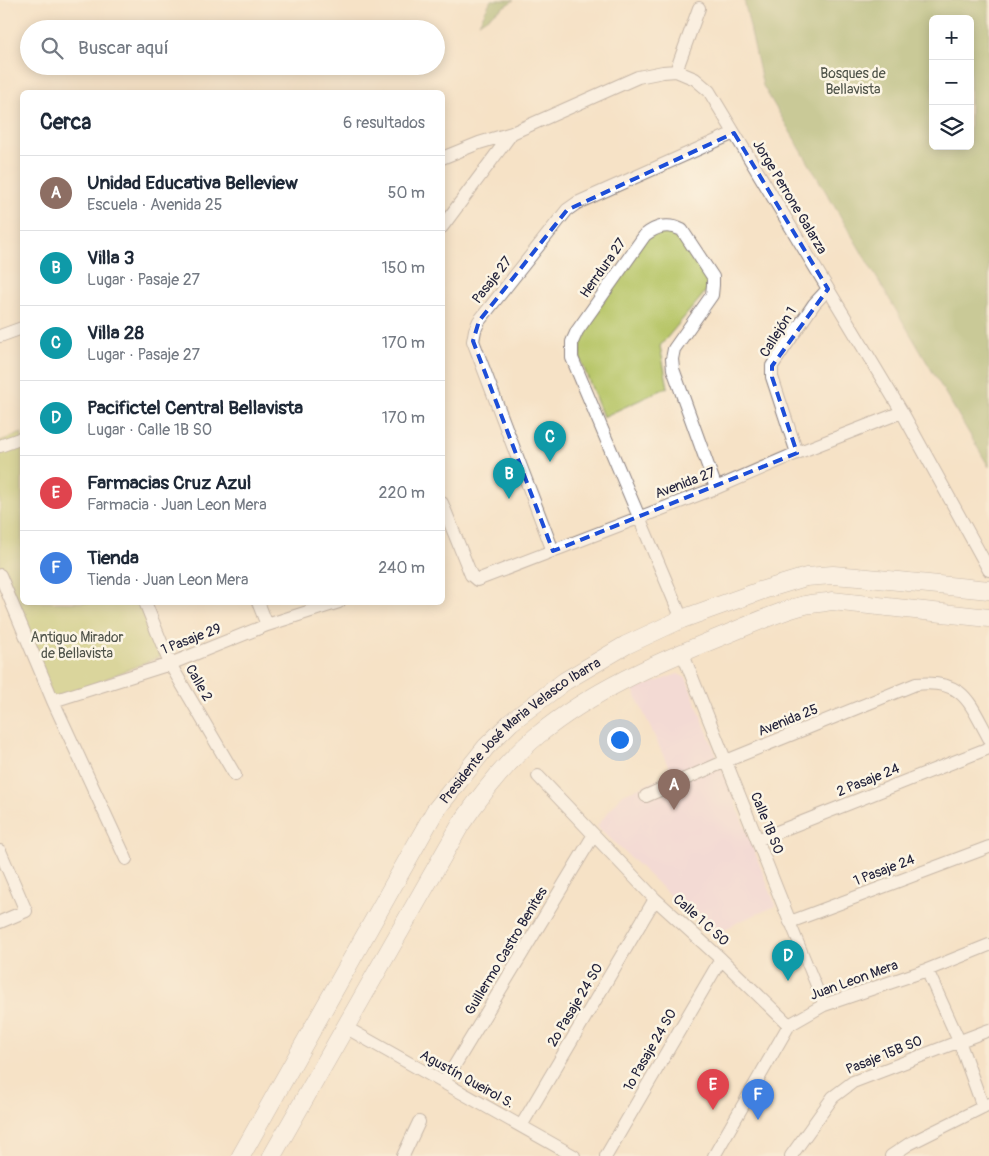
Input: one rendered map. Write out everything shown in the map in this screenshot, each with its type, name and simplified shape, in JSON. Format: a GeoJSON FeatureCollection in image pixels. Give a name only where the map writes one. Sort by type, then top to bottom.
{"type":"FeatureCollection","features":[{"type":"Feature","properties":{"kind":"main road","name":"Presidente José Maria Velasco Ibarra"},"geometry":{"type":"LineString","coordinates":[[241,1156],[435,811],[486,747],[511,722],[565,681],[626,646],[682,619],[806,577],[849,576],[989,590]]}},
{"type":"Feature","properties":{"kind":"main road","name":"Presidente José Maria Velasco Ibarra"},"geometry":{"type":"LineString","coordinates":[[273,1153],[461,824],[476,802],[510,762],[538,735],[591,697],[623,680],[682,652],[806,605],[832,602],[989,618]]}},
{"type":"Feature","properties":{"kind":"main road"},"geometry":{"type":"LineString","coordinates":[[251,1139],[256,1135],[264,1134],[271,1137],[275,1143],[273,1153]]}},
{"type":"Feature","properties":{"kind":"street"},"geometry":{"type":"LineString","coordinates":[[445,157],[479,143],[512,133],[638,77],[676,71],[698,8]]}},
{"type":"Feature","properties":{"kind":"street","name":"Jorge Perrone Galarza"},"geometry":{"type":"LineString","coordinates":[[676,71],[686,74],[703,84],[709,91],[902,412],[989,570]]}},
{"type":"Feature","properties":{"kind":"street"},"geometry":{"type":"LineString","coordinates":[[445,223],[512,133]]}},
{"type":"Feature","properties":{"kind":"street","name":"Pasaje 27"},"geometry":{"type":"LineString","coordinates":[[553,551],[473,341],[475,330],[479,321],[567,210],[577,203],[734,133]]}},
{"type":"Feature","properties":{"kind":"street","name":"Herrdura 27"},"geometry":{"type":"LineString","coordinates":[[682,619],[572,358],[572,342],[577,331],[645,235],[662,226],[675,227],[682,230],[713,277],[712,295],[674,349],[672,359],[673,370],[716,488]]}},
{"type":"Feature","properties":{"kind":"street","name":"Callejón 1"},"geometry":{"type":"LineString","coordinates":[[797,453],[772,377],[772,366],[814,304],[828,289]]}},
{"type":"Feature","properties":{"kind":"street"},"geometry":{"type":"LineString","coordinates":[[0,336],[20,329]]}},
{"type":"Feature","properties":{"kind":"street","name":"Avenida 27"},"geometry":{"type":"LineString","coordinates":[[445,510],[471,575],[478,580],[716,488],[797,453],[902,412]]}},
{"type":"Feature","properties":{"kind":"street"},"geometry":{"type":"LineString","coordinates":[[0,446],[20,439]]}},
{"type":"Feature","properties":{"kind":"street"},"geometry":{"type":"LineString","coordinates":[[0,575],[53,701],[126,859]]}},
{"type":"Feature","properties":{"kind":"street","name":"Calle 2"},"geometry":{"type":"LineString","coordinates":[[146,605],[170,664],[234,775]]}},
{"type":"Feature","properties":{"kind":"street"},"geometry":{"type":"LineString","coordinates":[[259,605],[267,625]]}},
{"type":"Feature","properties":{"kind":"street","name":"1 Pasaje 29"},"geometry":{"type":"LineString","coordinates":[[53,701],[170,664],[267,625],[330,605]]}},
{"type":"Feature","properties":{"kind":"street","name":"Calle 1B SO"},"geometry":{"type":"LineString","coordinates":[[682,652],[824,1005]]}},
{"type":"Feature","properties":{"kind":"street","name":"Avenida 25"},"geometry":{"type":"LineString","coordinates":[[646,796],[726,761],[916,684],[944,684],[956,689],[966,697],[989,738]]}},
{"type":"Feature","properties":{"kind":"street","name":"2 Pasaje 24"},"geometry":{"type":"LineString","coordinates":[[757,840],[989,748]]}},
{"type":"Feature","properties":{"kind":"street","name":"Calle 1 C SO"},"geometry":{"type":"LineString","coordinates":[[538,776],[593,836],[655,899],[721,958],[789,1025]]}},
{"type":"Feature","properties":{"kind":"street","name":"Guillermo Castro Benites"},"geometry":{"type":"LineString","coordinates":[[444,1083],[593,836]]}},
{"type":"Feature","properties":{"kind":"street","name":"1 Pasaje 24"},"geometry":{"type":"LineString","coordinates":[[790,922],[989,846]]}},
{"type":"Feature","properties":{"kind":"street"},"geometry":{"type":"LineString","coordinates":[[0,851],[26,911],[0,922]]}},
{"type":"Feature","properties":{"kind":"street","name":"2º Pasaje 24 SO"},"geometry":{"type":"LineString","coordinates":[[521,1126],[655,899]]}},
{"type":"Feature","properties":{"kind":"street","name":"Juan Leon Mera"},"geometry":{"type":"LineString","coordinates":[[789,1025],[824,1005],[927,970],[989,945]]}},
{"type":"Feature","properties":{"kind":"street","name":"1º Pasaje 24 SO"},"geometry":{"type":"LineString","coordinates":[[606,1156],[721,958]]}},
{"type":"Feature","properties":{"kind":"street"},"geometry":{"type":"LineString","coordinates":[[891,1156],[909,1144],[986,1106],[927,970]]}},
{"type":"Feature","properties":{"kind":"street"},"geometry":{"type":"LineString","coordinates":[[714,1156],[789,1025]]}},
{"type":"Feature","properties":{"kind":"street","name":"Agustín Queirol S."},"geometry":{"type":"LineString","coordinates":[[345,1027],[574,1156]]}},
{"type":"Feature","properties":{"kind":"street","name":"Pasaje 15B SO"},"geometry":{"type":"LineString","coordinates":[[790,1156],[833,1097],[853,1082],[989,1030]]}},
{"type":"Feature","properties":{"kind":"street"},"geometry":{"type":"LineString","coordinates":[[403,1156],[419,1122]]}},
{"type":"Feature","properties":{"kind":"highlighted area"},"geometry":{"type":"Polygon","coordinates":[[[734,133],[828,289],[772,366],[772,377],[797,453],[553,551],[473,341],[479,321],[567,210],[734,133]]]}},
{"type":"Feature","properties":{"kind":"shaded area"},"geometry":{"type":"Polygon","coordinates":[[[678,674],[686,678],[776,906],[738,922],[714,937],[597,826],[623,794],[672,774],[633,690],[678,674]]]}},
{"type":"Feature","properties":{"kind":"green space"},"geometry":{"type":"Polygon","coordinates":[[[491,0],[514,0],[479,23],[491,0]]]}},
{"type":"Feature","properties":{"kind":"green space","name":"Bosques de Bellavista"},"geometry":{"type":"Polygon","coordinates":[[[744,0],[989,0],[989,467],[763,86],[744,0]]]}},
{"type":"Feature","properties":{"kind":"green space"},"geometry":{"type":"Polygon","coordinates":[[[663,230],[679,234],[708,278],[708,289],[660,346],[668,387],[603,417],[580,358],[582,333],[645,239],[663,230]]]}},
{"type":"Feature","properties":{"kind":"green space","name":"Antiguo Mirador de Bellavista"},"geometry":{"type":"Polygon","coordinates":[[[20,434],[20,605],[143,605],[163,655],[53,701],[0,570],[0,441],[20,434]]]}},
{"type":"Feature","properties":{"kind":"place","name":"Villa 28"},"geometry":{"type":"Point","coordinates":[550,462]}},
{"type":"Feature","properties":{"kind":"place","name":"Villa 3"},"geometry":{"type":"Point","coordinates":[509,499]}},
{"type":"Feature","properties":{"kind":"place","name":"Unidad Educativa Belleview"},"geometry":{"type":"Point","coordinates":[674,810]}},
{"type":"Feature","properties":{"kind":"place","name":"Pacifictel Central Bellavista"},"geometry":{"type":"Point","coordinates":[788,981]}},
{"type":"Feature","properties":{"kind":"place","name":"Farmacias Cruz Azul"},"geometry":{"type":"Point","coordinates":[713,1110]}},
{"type":"Feature","properties":{"kind":"place","name":"Tienda"},"geometry":{"type":"Point","coordinates":[758,1120]}}]}
